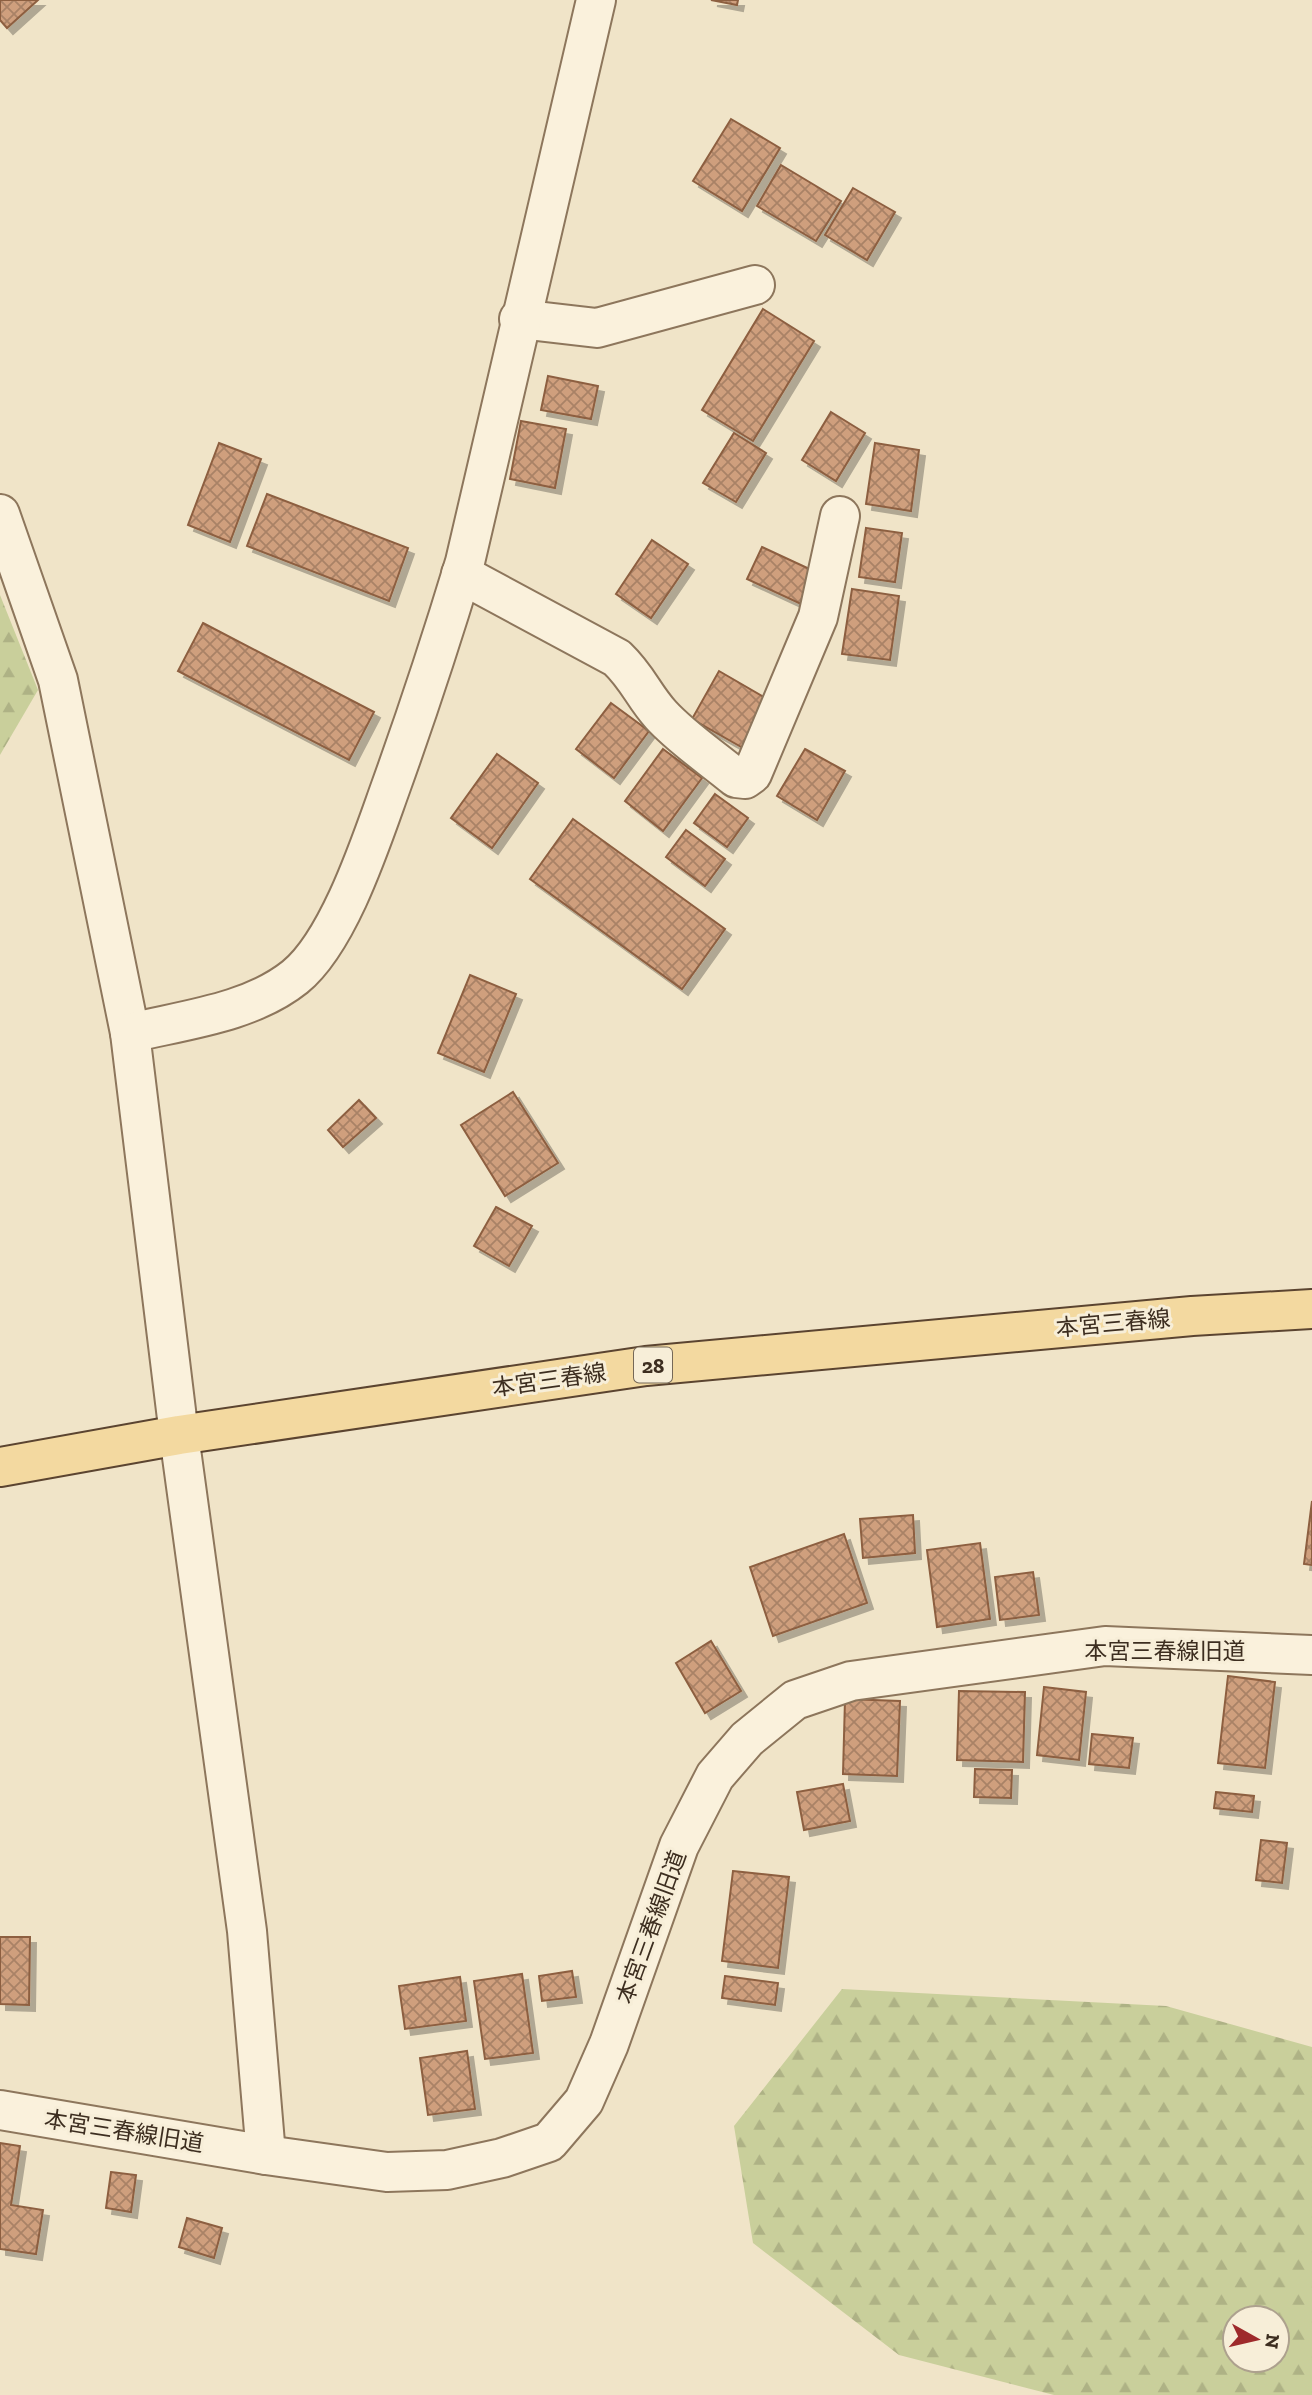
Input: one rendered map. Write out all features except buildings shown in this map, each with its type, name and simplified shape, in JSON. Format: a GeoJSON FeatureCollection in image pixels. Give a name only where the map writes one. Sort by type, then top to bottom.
{"type":"FeatureCollection","features":[{"type":"Feature","properties":{"kind":"main road","name":"本宮三春線"},"geometry":{"type":"LineString","coordinates":[[0,1467],[179,1435],[646,1366],[1192,1316],[1312,1309]]}},
{"type":"Feature","properties":{"kind":"street"},"geometry":{"type":"LineString","coordinates":[[130,1033],[249,1003],[296,976],[332,930],[369,847],[442,639],[461,574],[596,0]]}},
{"type":"Feature","properties":{"kind":"street"},"geometry":{"type":"LineString","coordinates":[[519,319],[597,328],[755,285]]}},
{"type":"Feature","properties":{"kind":"street"},"geometry":{"type":"LineString","coordinates":[[0,514],[58,680],[130,1033],[179,1435],[247,1931],[266,2155]]}},
{"type":"Feature","properties":{"kind":"street"},"geometry":{"type":"LineString","coordinates":[[461,574],[617,659],[636,676],[662,717],[736,778],[746,779],[752,774],[818,617],[839,516]]}},
{"type":"Feature","properties":{"kind":"street","name":"本宮三春線旧道"},"geometry":{"type":"LineString","coordinates":[[0,2110],[266,2155],[387,2172],[447,2170],[502,2158],[549,2142],[584,2101],[589,2090],[609,2043],[679,1846],[715,1776],[747,1739],[795,1700],[851,1681],[1105,1646],[1312,1655]]}},
{"type":"Feature","properties":{"kind":"green space"},"geometry":{"type":"Polygon","coordinates":[[[0,595],[38,690],[0,755],[0,595]]]}},
{"type":"Feature","properties":{"kind":"green space"},"geometry":{"type":"Polygon","coordinates":[[[842,1989],[1166,2006],[1312,2047],[1312,2395],[1054,2395],[899,2355],[753,2243],[734,2126],[842,1989]]]}}]}
